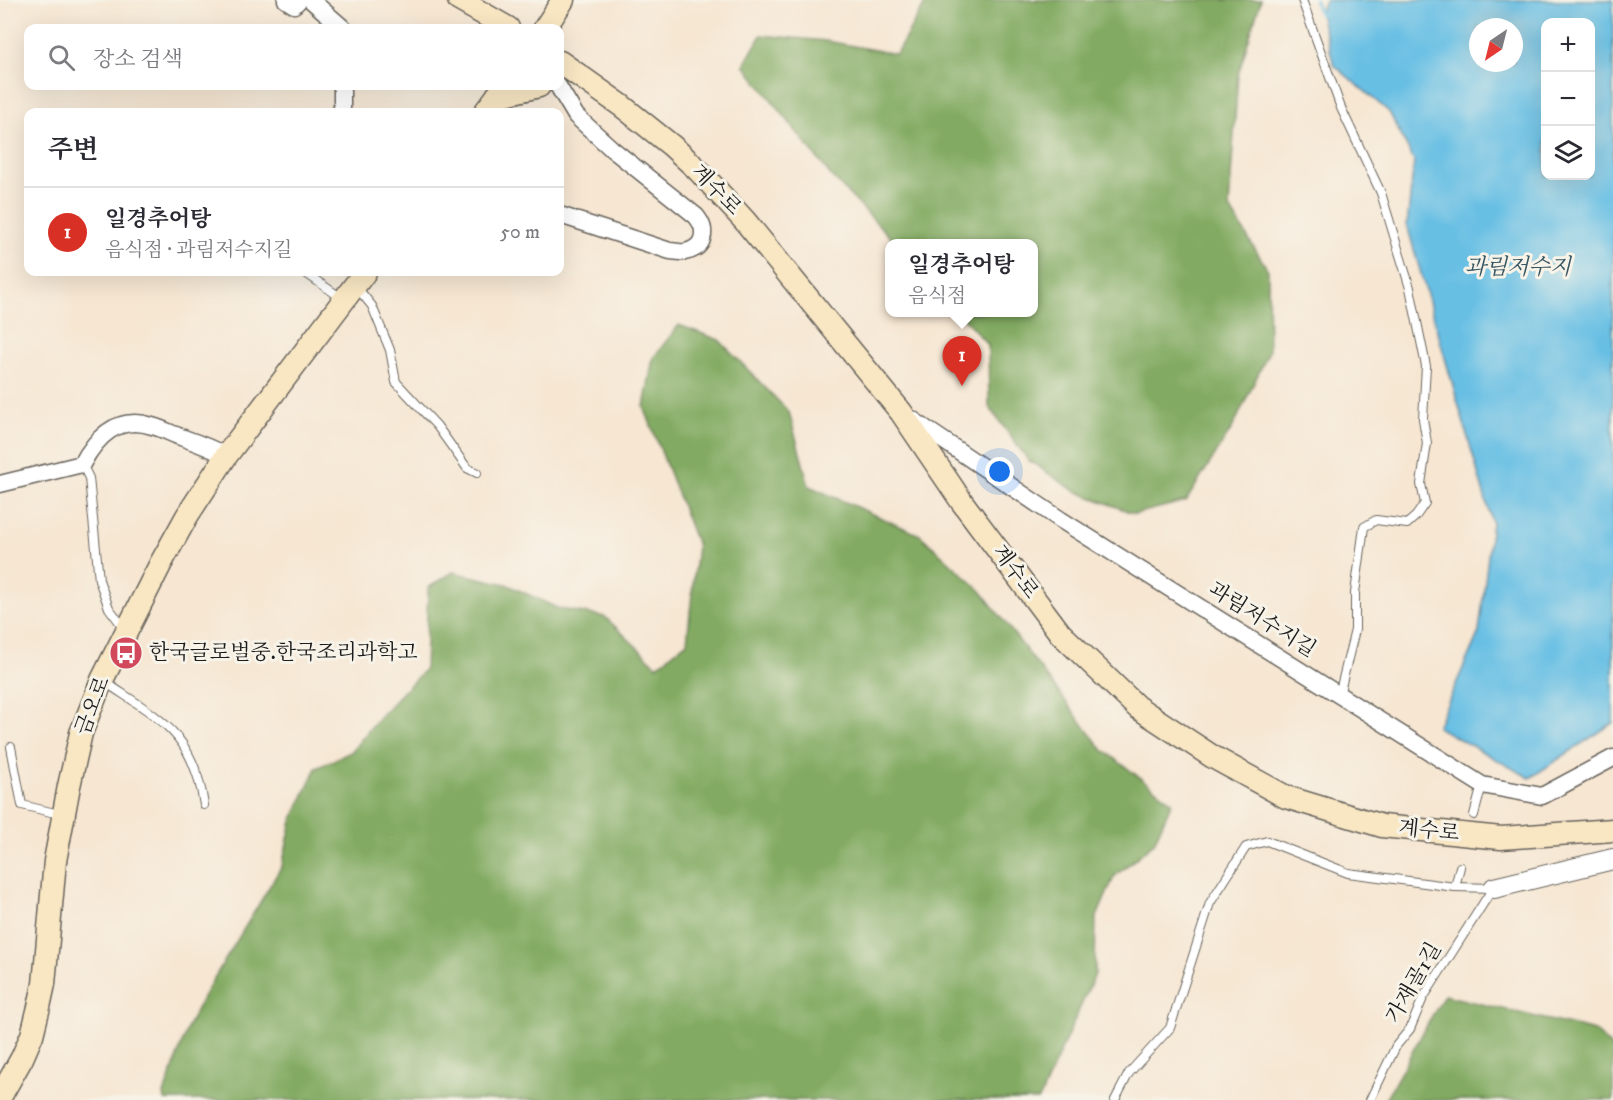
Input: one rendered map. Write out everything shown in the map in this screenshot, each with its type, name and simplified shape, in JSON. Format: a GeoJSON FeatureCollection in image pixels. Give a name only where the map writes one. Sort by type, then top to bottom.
{"type":"FeatureCollection","features":[{"type":"Feature","properties":{"kind":"main road"},"geometry":{"type":"LineString","coordinates":[[459,0],[501,24]]}},
{"type":"Feature","properties":{"kind":"main road"},"geometry":{"type":"LineString","coordinates":[[548,24],[563,0]]}},
{"type":"Feature","properties":{"kind":"main road","name":"계수로"},"geometry":{"type":"LineString","coordinates":[[564,65],[622,106],[672,146],[723,196],[901,412],[962,502],[1060,633],[1137,707],[1213,758],[1286,797],[1382,826],[1502,838],[1613,830]]}},
{"type":"Feature","properties":{"kind":"main road"},"geometry":{"type":"LineString","coordinates":[[564,84],[590,83]]}},
{"type":"Feature","properties":{"kind":"main road"},"geometry":{"type":"LineString","coordinates":[[496,98],[525,90]]}},
{"type":"Feature","properties":{"kind":"main road","name":"금오로"},"geometry":{"type":"LineString","coordinates":[[0,1097],[32,1035],[42,996],[55,861],[81,733],[102,680],[182,525],[226,456],[354,285]]}},
{"type":"Feature","properties":{"kind":"street"},"geometry":{"type":"LineString","coordinates":[[286,0],[294,5],[299,0]]}},
{"type":"Feature","properties":{"kind":"street"},"geometry":{"type":"LineString","coordinates":[[311,0],[338,24]]}},
{"type":"Feature","properties":{"kind":"street"},"geometry":{"type":"LineString","coordinates":[[342,90],[342,108]]}},
{"type":"Feature","properties":{"kind":"street"},"geometry":{"type":"LineString","coordinates":[[562,90],[576,116],[612,149],[696,216],[703,224],[704,234],[698,245],[684,252],[670,250],[564,216]]}},
{"type":"Feature","properties":{"kind":"street","name":"과림저수지길"},"geometry":{"type":"LineString","coordinates":[[901,412],[1061,520],[1482,785],[1542,796],[1613,758]]}},
{"type":"Feature","properties":{"kind":"street"},"geometry":{"type":"LineString","coordinates":[[0,484],[82,464],[92,446],[102,435],[117,427],[135,423],[150,425],[206,445],[226,456]]}},
{"type":"Feature","properties":{"kind":"street"},"geometry":{"type":"LineString","coordinates":[[1494,888],[1613,859]]}},
{"type":"Feature","properties":{"kind":"lane"},"geometry":{"type":"LineString","coordinates":[[1302,0],[1341,108],[1381,193],[1410,288],[1426,366],[1423,419],[1427,442],[1421,484],[1425,503],[1407,524],[1376,520],[1364,527],[1355,592],[1355,630],[1339,695]]}},
{"type":"Feature","properties":{"kind":"lane"},"geometry":{"type":"LineString","coordinates":[[319,276],[354,285],[372,306],[390,350],[396,382],[437,426],[467,468],[477,473]]}},
{"type":"Feature","properties":{"kind":"lane"},"geometry":{"type":"LineString","coordinates":[[82,464],[89,478],[99,580],[109,608],[126,631]]}},
{"type":"Feature","properties":{"kind":"lane"},"geometry":{"type":"LineString","coordinates":[[102,680],[161,721],[179,737],[192,758],[204,805]]}},
{"type":"Feature","properties":{"kind":"lane"},"geometry":{"type":"LineString","coordinates":[[11,747],[22,806],[64,815]]}},
{"type":"Feature","properties":{"kind":"lane"},"geometry":{"type":"LineString","coordinates":[[1474,815],[1482,785]]}},
{"type":"Feature","properties":{"kind":"lane"},"geometry":{"type":"LineString","coordinates":[[1115,1100],[1130,1073],[1170,1028],[1210,903],[1246,847],[1267,841],[1348,873],[1455,886],[1494,888]]}},
{"type":"Feature","properties":{"kind":"lane"},"geometry":{"type":"LineString","coordinates":[[1455,886],[1460,867]]}},
{"type":"Feature","properties":{"kind":"lane","name":"가재골1길"},"geometry":{"type":"LineString","coordinates":[[1371,1100],[1396,1046],[1410,1029],[1423,998],[1494,888]]}},
{"type":"Feature","properties":{"kind":"green space"},"geometry":{"type":"Polygon","coordinates":[[[927,0],[1261,0],[1238,75],[1229,207],[1268,270],[1269,351],[1234,425],[1186,501],[1135,514],[1075,491],[1028,460],[989,407],[988,345],[963,317],[1038,317],[1038,239],[892,239],[832,177],[744,65],[761,35],[827,41],[896,54],[927,0]]]}},
{"type":"Feature","properties":{"kind":"green space"},"geometry":{"type":"Polygon","coordinates":[[[679,325],[719,340],[789,412],[809,486],[920,535],[981,591],[1102,749],[1172,802],[1154,843],[1114,877],[1096,919],[1095,974],[1039,1100],[165,1100],[164,1094],[188,1026],[208,988],[282,866],[292,821],[316,768],[351,752],[380,716],[425,669],[428,588],[453,572],[506,584],[557,608],[605,617],[657,666],[687,642],[697,545],[644,407],[653,358],[679,325]]]}},
{"type":"Feature","properties":{"kind":"green space"},"geometry":{"type":"Polygon","coordinates":[[[1444,995],[1595,1031],[1613,1049],[1613,1100],[1385,1100],[1444,995]]]}},
{"type":"Feature","properties":{"kind":"water","name":"과림저수지"},"geometry":{"type":"Polygon","coordinates":[[[1325,0],[1613,0],[1613,723],[1530,778],[1437,727],[1479,632],[1492,522],[1407,225],[1414,161],[1389,112],[1334,65],[1320,14],[1325,0]]]}},
{"type":"Feature","properties":{"kind":"waterway"},"geometry":{"type":"LineString","coordinates":[[1315,0],[1320,14]]}},
{"type":"Feature","properties":{"kind":"place","name":"일경추어탕"},"geometry":{"type":"Point","coordinates":[962,386]}},
{"type":"Feature","properties":{"kind":"place","name":"한국글로벌중.한국조리과학고"},"geometry":{"type":"Point","coordinates":[126,653]}}]}
